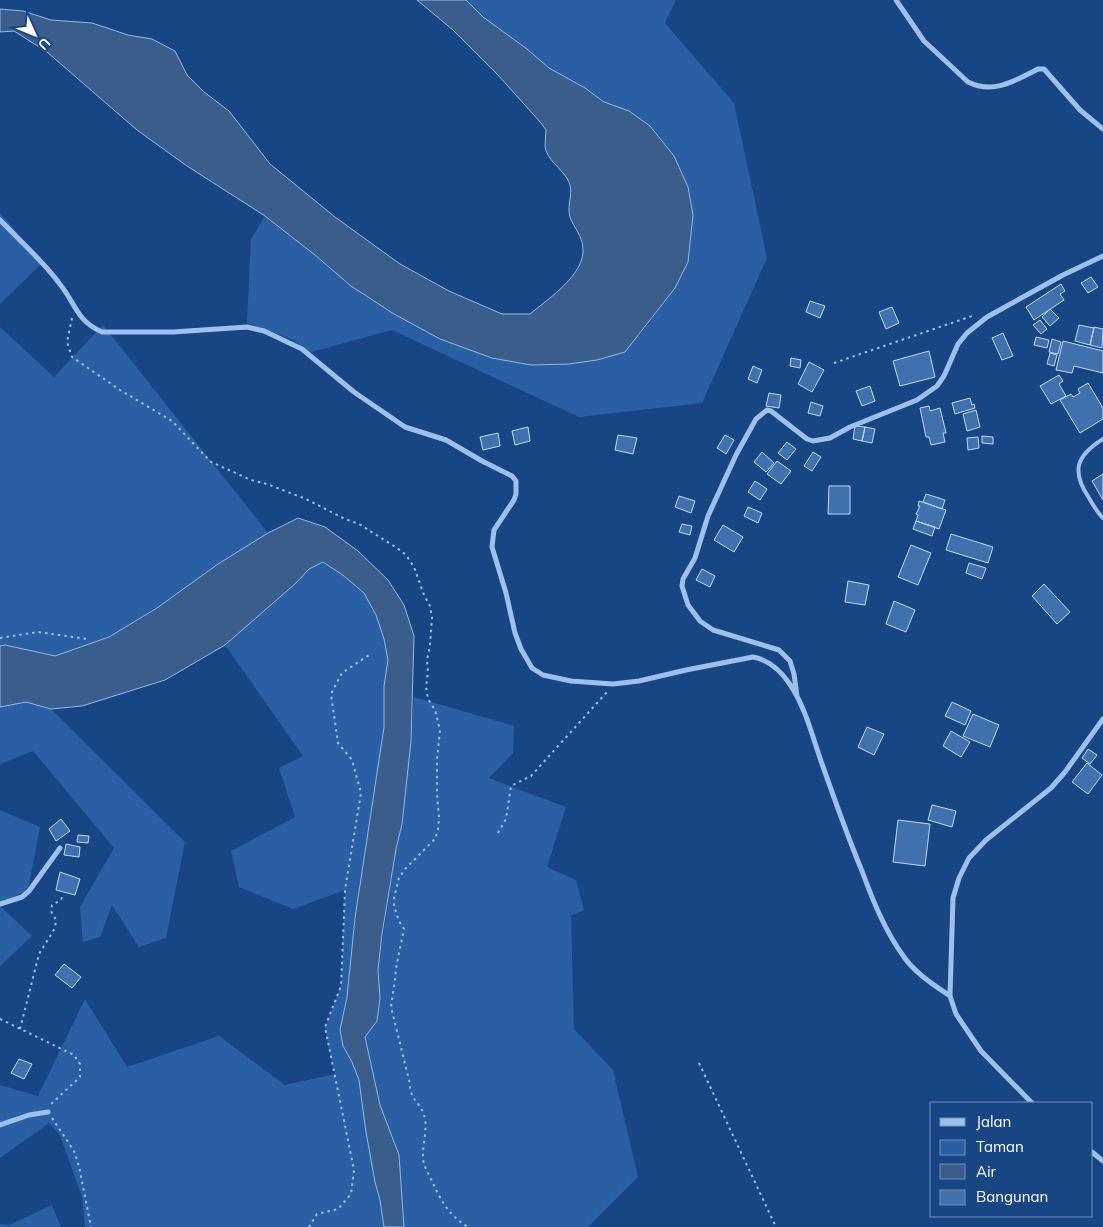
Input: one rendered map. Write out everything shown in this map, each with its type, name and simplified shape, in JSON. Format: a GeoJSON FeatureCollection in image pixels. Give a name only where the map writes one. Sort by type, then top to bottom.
{"type":"FeatureCollection","features":[{"type":"Feature","properties":{"kind":"street"},"geometry":{"type":"LineString","coordinates":[[896,0],[924,41],[968,82],[976,85],[1000,87],[1038,69],[1044,69],[1080,110],[1103,129]]}},
{"type":"Feature","properties":{"kind":"street"},"geometry":{"type":"LineString","coordinates":[[0,220],[60,283],[73,306],[87,324],[102,332],[173,332],[247,327],[264,332],[302,348],[354,392],[405,427],[446,440],[512,476],[516,481],[516,494],[496,526],[492,542],[494,556],[503,581],[515,633],[524,657],[532,668],[542,675],[571,681],[613,684],[640,681],[754,657],[762,658],[776,668],[790,684],[810,727],[846,831],[872,898],[888,932],[904,958],[920,975],[950,996]]}},
{"type":"Feature","properties":{"kind":"street"},"geometry":{"type":"LineString","coordinates":[[798,699],[790,661],[784,654],[770,647],[713,630],[706,626],[688,605],[682,586],[683,579],[695,558],[708,516],[736,455],[756,419],[767,410],[771,411],[807,439],[821,441],[871,418],[917,400],[937,386],[944,376],[958,344],[967,333],[987,316],[1063,275],[1103,256]]}},
{"type":"Feature","properties":{"kind":"street"},"geometry":{"type":"LineString","coordinates":[[1031,1102],[981,1051],[956,1014],[950,996],[952,898],[969,858],[986,840],[1051,788],[1065,772],[1103,719]]}},
{"type":"Feature","properties":{"kind":"street"},"geometry":{"type":"LineString","coordinates":[[0,904],[22,897],[29,891],[60,848]]}},
{"type":"Feature","properties":{"kind":"street"},"geometry":{"type":"LineString","coordinates":[[0,1125],[29,1115],[48,1112]]}},
{"type":"Feature","properties":{"kind":"street"},"geometry":{"type":"LineString","coordinates":[[1093,1153],[1103,1161]]}},
{"type":"Feature","properties":{"kind":"lane"},"geometry":{"type":"LineString","coordinates":[[1103,439],[1082,456],[1077,467],[1081,486],[1103,518]]}},
{"type":"Feature","properties":{"kind":"path"},"geometry":{"type":"LineString","coordinates":[[73,306],[67,342],[72,357],[120,390],[172,421],[211,462],[251,480],[306,499],[359,524],[384,539],[406,555],[419,579],[430,606],[432,618],[426,688],[428,699],[435,710],[440,730],[437,759],[438,830],[435,839],[405,869],[394,898],[396,915],[404,929],[391,1007],[410,1084],[410,1092],[424,1114],[426,1122],[422,1155],[425,1168],[446,1209],[468,1227]]}},
{"type":"Feature","properties":{"kind":"path"},"geometry":{"type":"LineString","coordinates":[[834,363],[981,313]]}},
{"type":"Feature","properties":{"kind":"path"},"geometry":{"type":"LineString","coordinates":[[0,638],[38,632],[87,639]]}},
{"type":"Feature","properties":{"kind":"path"},"geometry":{"type":"LineString","coordinates":[[309,1227],[317,1214],[338,1209],[351,1194],[354,1170],[325,1027],[341,986],[345,890],[361,793],[352,760],[338,743],[331,694],[342,673],[369,655]]}},
{"type":"Feature","properties":{"kind":"path"},"geometry":{"type":"LineString","coordinates":[[498,833],[506,819],[511,786],[531,776],[613,684]]}},
{"type":"Feature","properties":{"kind":"path"},"geometry":{"type":"LineString","coordinates":[[20,1029],[39,954],[55,928],[56,920],[51,911],[52,906],[61,900],[62,897]]}},
{"type":"Feature","properties":{"kind":"path"},"geometry":{"type":"LineString","coordinates":[[0,1019],[74,1055],[80,1064],[80,1077],[59,1096],[50,1106],[48,1112],[74,1151],[79,1166],[91,1227]]}},
{"type":"Feature","properties":{"kind":"path"},"geometry":{"type":"LineString","coordinates":[[699,1063],[776,1227]]}},
{"type":"Feature","properties":{"kind":"green space"},"geometry":{"type":"Polygon","coordinates":[[[466,0],[676,0],[665,23],[734,103],[767,258],[702,403],[579,417],[392,330],[311,352],[293,340],[247,323],[251,239],[265,216],[351,286],[394,314],[639,336],[675,288],[688,262],[693,215],[629,111],[604,102],[585,88],[549,68],[527,49],[483,17],[466,0]]]}},
{"type":"Feature","properties":{"kind":"green space"},"geometry":{"type":"Polygon","coordinates":[[[0,213],[43,262],[0,304],[0,213]]]}},
{"type":"Feature","properties":{"kind":"green space"},"geometry":{"type":"Polygon","coordinates":[[[103,325],[268,533],[218,564],[157,608],[109,637],[55,656],[5,645],[0,646],[0,327],[54,377],[103,325]]]}},
{"type":"Feature","properties":{"kind":"green space"},"geometry":{"type":"Polygon","coordinates":[[[323,562],[364,593],[376,615],[384,639],[388,660],[384,686],[384,727],[355,918],[347,997],[340,1030],[343,1046],[359,1080],[366,1132],[384,1227],[85,1227],[82,1197],[60,1135],[49,1123],[0,1158],[0,1085],[38,1096],[85,999],[127,1067],[219,1036],[285,1085],[335,1074],[325,1027],[341,986],[345,890],[293,909],[239,887],[231,851],[295,817],[279,768],[303,756],[225,645],[296,583],[309,569],[323,562]]]}},
{"type":"Feature","properties":{"kind":"green space"},"geometry":{"type":"Polygon","coordinates":[[[414,697],[514,726],[513,753],[489,778],[566,807],[547,867],[576,880],[584,910],[571,916],[574,1029],[613,1070],[638,1177],[588,1227],[404,1227],[399,1155],[380,1105],[365,1037],[377,1021],[380,998],[378,970],[396,849],[402,824],[414,697]]]}},
{"type":"Feature","properties":{"kind":"green space"},"geometry":{"type":"Polygon","coordinates":[[[26,702],[51,709],[185,842],[166,938],[139,947],[112,905],[100,937],[83,942],[80,907],[114,848],[33,751],[0,764],[0,707],[26,702]]]}},
{"type":"Feature","properties":{"kind":"green space"},"geometry":{"type":"Polygon","coordinates":[[[0,810],[40,827],[28,890],[0,903],[0,810]]]}},
{"type":"Feature","properties":{"kind":"green space"},"geometry":{"type":"Polygon","coordinates":[[[0,906],[32,936],[0,966],[0,906]]]}},
{"type":"Feature","properties":{"kind":"green space"},"geometry":{"type":"Polygon","coordinates":[[[52,1205],[61,1227],[0,1227],[0,1224],[9,1225],[52,1205]]]}},
{"type":"Feature","properties":{"kind":"water"},"geometry":{"type":"Polygon","coordinates":[[[417,0],[466,0],[483,17],[527,49],[549,68],[585,88],[604,102],[629,111],[650,126],[674,156],[688,187],[693,215],[688,262],[675,288],[625,352],[597,360],[569,364],[531,365],[492,358],[440,339],[394,314],[351,286],[265,216],[187,166],[137,130],[47,52],[14,31],[0,32],[0,9],[23,11],[51,20],[92,23],[128,35],[152,39],[175,51],[187,75],[204,92],[229,111],[270,164],[335,217],[400,264],[449,291],[502,314],[530,314],[572,277],[582,258],[583,248],[580,235],[569,212],[570,185],[546,151],[546,130],[541,123],[497,74],[453,30],[417,0]]]}},
{"type":"Feature","properties":{"kind":"water"},"geometry":{"type":"Polygon","coordinates":[[[298,518],[325,527],[358,551],[388,580],[404,605],[414,636],[411,741],[402,824],[382,934],[378,970],[380,998],[377,1021],[365,1037],[380,1105],[399,1155],[404,1227],[384,1227],[366,1132],[359,1080],[343,1046],[340,1030],[347,997],[355,918],[384,727],[384,686],[388,660],[384,639],[376,615],[364,593],[323,562],[309,569],[296,583],[225,645],[165,680],[82,706],[51,709],[26,702],[0,707],[0,646],[5,645],[55,656],[109,637],[157,608],[218,564],[268,533],[298,518]]]}},
{"type":"Feature","properties":{"kind":"building"},"geometry":{"type":"Polygon","coordinates":[[[1091,277],[1098,287],[1088,293],[1081,283],[1091,277]]]}},
{"type":"Feature","properties":{"kind":"building"},"geometry":{"type":"Polygon","coordinates":[[[1061,284],[1065,291],[1060,294],[1064,300],[1034,320],[1026,307],[1061,284]]]}},
{"type":"Feature","properties":{"kind":"building"},"geometry":{"type":"Polygon","coordinates":[[[810,301],[825,306],[820,318],[806,312],[810,301]]]}},
{"type":"Feature","properties":{"kind":"building"},"geometry":{"type":"Polygon","coordinates":[[[892,307],[899,323],[886,329],[879,312],[892,307]]]}},
{"type":"Feature","properties":{"kind":"building"},"geometry":{"type":"Polygon","coordinates":[[[1050,309],[1059,318],[1050,326],[1042,317],[1050,309]]]}},
{"type":"Feature","properties":{"kind":"building"},"geometry":{"type":"Polygon","coordinates":[[[1040,320],[1047,329],[1041,334],[1033,325],[1040,320]]]}},
{"type":"Feature","properties":{"kind":"building"},"geometry":{"type":"Polygon","coordinates":[[[1079,325],[1094,328],[1090,345],[1075,341],[1079,325]]]}},
{"type":"Feature","properties":{"kind":"building"},"geometry":{"type":"Polygon","coordinates":[[[1094,327],[1103,329],[1102,348],[1090,345],[1094,327]]]}},
{"type":"Feature","properties":{"kind":"building"},"geometry":{"type":"Polygon","coordinates":[[[1003,333],[1013,356],[1002,360],[992,338],[1003,333]]]}},
{"type":"Feature","properties":{"kind":"building"},"geometry":{"type":"Polygon","coordinates":[[[1036,337],[1049,340],[1047,348],[1034,345],[1036,337]]]}},
{"type":"Feature","properties":{"kind":"building"},"geometry":{"type":"Polygon","coordinates":[[[1052,339],[1061,342],[1058,354],[1049,352],[1052,339]]]}},
{"type":"Feature","properties":{"kind":"building"},"geometry":{"type":"Polygon","coordinates":[[[1063,341],[1103,351],[1103,373],[1074,366],[1072,373],[1056,370],[1063,341]]]}},
{"type":"Feature","properties":{"kind":"building"},"geometry":{"type":"Polygon","coordinates":[[[929,351],[935,377],[900,386],[893,361],[929,351]]]}},
{"type":"Feature","properties":{"kind":"building"},"geometry":{"type":"Polygon","coordinates":[[[1050,353],[1057,355],[1054,366],[1047,364],[1050,353]]]}},
{"type":"Feature","properties":{"kind":"building"},"geometry":{"type":"Polygon","coordinates":[[[791,358],[801,360],[800,368],[790,366],[791,358]]]}},
{"type":"Feature","properties":{"kind":"building"},"geometry":{"type":"Polygon","coordinates":[[[809,362],[824,370],[812,392],[798,384],[809,362]]]}},
{"type":"Feature","properties":{"kind":"building"},"geometry":{"type":"Polygon","coordinates":[[[753,366],[762,370],[757,383],[748,379],[753,366]]]}},
{"type":"Feature","properties":{"kind":"building"},"geometry":{"type":"Polygon","coordinates":[[[1059,375],[1063,381],[1059,384],[1066,396],[1051,404],[1040,386],[1059,375]]]}},
{"type":"Feature","properties":{"kind":"building"},"geometry":{"type":"Polygon","coordinates":[[[1088,383],[1103,408],[1103,419],[1080,433],[1060,400],[1071,394],[1073,397],[1080,393],[1078,389],[1088,383]]]}},
{"type":"Feature","properties":{"kind":"building"},"geometry":{"type":"Polygon","coordinates":[[[870,386],[875,401],[862,406],[856,391],[870,386]]]}},
{"type":"Feature","properties":{"kind":"building"},"geometry":{"type":"Polygon","coordinates":[[[769,393],[781,395],[779,408],[766,406],[769,393]]]}},
{"type":"Feature","properties":{"kind":"building"},"geometry":{"type":"Polygon","coordinates":[[[970,398],[975,408],[955,414],[952,403],[970,398]]]}},
{"type":"Feature","properties":{"kind":"building"},"geometry":{"type":"Polygon","coordinates":[[[811,402],[823,406],[820,416],[808,413],[811,402]]]}},
{"type":"Feature","properties":{"kind":"building"},"geometry":{"type":"Polygon","coordinates":[[[929,406],[930,411],[940,408],[946,433],[943,433],[945,442],[931,445],[929,437],[926,437],[920,408],[929,406]]]}},
{"type":"Feature","properties":{"kind":"building"},"geometry":{"type":"Polygon","coordinates":[[[976,410],[980,427],[967,431],[963,414],[976,410]]]}},
{"type":"Feature","properties":{"kind":"building"},"geometry":{"type":"Polygon","coordinates":[[[855,426],[865,427],[862,441],[853,439],[855,426]]]}},
{"type":"Feature","properties":{"kind":"building"},"geometry":{"type":"Polygon","coordinates":[[[528,427],[530,441],[515,445],[512,431],[528,427]]]}},
{"type":"Feature","properties":{"kind":"building"},"geometry":{"type":"Polygon","coordinates":[[[865,427],[875,429],[872,443],[862,441],[865,427]]]}},
{"type":"Feature","properties":{"kind":"building"},"geometry":{"type":"Polygon","coordinates":[[[498,433],[500,446],[483,450],[480,437],[498,433]]]}},
{"type":"Feature","properties":{"kind":"building"},"geometry":{"type":"Polygon","coordinates":[[[618,435],[637,438],[633,454],[615,450],[618,435]]]}},
{"type":"Feature","properties":{"kind":"building"},"geometry":{"type":"Polygon","coordinates":[[[725,435],[734,440],[726,454],[717,448],[725,435]]]}},
{"type":"Feature","properties":{"kind":"building"},"geometry":{"type":"Polygon","coordinates":[[[982,436],[993,437],[993,444],[982,443],[982,436]]]}},
{"type":"Feature","properties":{"kind":"building"},"geometry":{"type":"Polygon","coordinates":[[[978,437],[979,448],[968,450],[967,438],[978,437]]]}},
{"type":"Feature","properties":{"kind":"building"},"geometry":{"type":"Polygon","coordinates":[[[787,442],[796,449],[787,460],[778,453],[787,442]]]}},
{"type":"Feature","properties":{"kind":"building"},"geometry":{"type":"Polygon","coordinates":[[[762,452],[774,463],[766,472],[754,462],[762,452]]]}},
{"type":"Feature","properties":{"kind":"building"},"geometry":{"type":"Polygon","coordinates":[[[813,452],[821,457],[812,471],[804,466],[813,452]]]}},
{"type":"Feature","properties":{"kind":"building"},"geometry":{"type":"Polygon","coordinates":[[[777,461],[791,471],[781,484],[767,474],[777,461]]]}},
{"type":"Feature","properties":{"kind":"building"},"geometry":{"type":"Polygon","coordinates":[[[1103,474],[1103,500],[1092,481],[1103,474]]]}},
{"type":"Feature","properties":{"kind":"building"},"geometry":{"type":"Polygon","coordinates":[[[755,481],[767,489],[760,500],[748,492],[755,481]]]}},
{"type":"Feature","properties":{"kind":"building"},"geometry":{"type":"Polygon","coordinates":[[[829,486],[850,486],[850,514],[828,514],[829,486]]]}},
{"type":"Feature","properties":{"kind":"building"},"geometry":{"type":"Polygon","coordinates":[[[926,494],[945,500],[942,509],[923,502],[926,494]]]}},
{"type":"Feature","properties":{"kind":"building"},"geometry":{"type":"Polygon","coordinates":[[[679,496],[695,501],[691,513],[675,507],[679,496]]]}},
{"type":"Feature","properties":{"kind":"building"},"geometry":{"type":"Polygon","coordinates":[[[919,501],[946,510],[939,529],[916,521],[918,515],[916,514],[920,506],[918,506],[919,501]]]}},
{"type":"Feature","properties":{"kind":"building"},"geometry":{"type":"Polygon","coordinates":[[[748,507],[762,513],[758,523],[744,516],[748,507]]]}},
{"type":"Feature","properties":{"kind":"building"},"geometry":{"type":"Polygon","coordinates":[[[916,521],[935,527],[932,536],[913,529],[916,521]]]}},
{"type":"Feature","properties":{"kind":"building"},"geometry":{"type":"Polygon","coordinates":[[[682,524],[692,526],[690,535],[679,532],[682,524]]]}},
{"type":"Feature","properties":{"kind":"building"},"geometry":{"type":"Polygon","coordinates":[[[723,525],[743,537],[734,552],[714,540],[723,525]]]}},
{"type":"Feature","properties":{"kind":"building"},"geometry":{"type":"Polygon","coordinates":[[[951,534],[993,547],[988,563],[946,550],[951,534]]]}},
{"type":"Feature","properties":{"kind":"building"},"geometry":{"type":"Polygon","coordinates":[[[911,545],[931,553],[918,585],[898,577],[911,545]]]}},
{"type":"Feature","properties":{"kind":"building"},"geometry":{"type":"Polygon","coordinates":[[[969,563],[986,568],[982,579],[966,573],[969,563]]]}},
{"type":"Feature","properties":{"kind":"building"},"geometry":{"type":"Polygon","coordinates":[[[702,569],[715,576],[710,587],[696,580],[702,569]]]}},
{"type":"Feature","properties":{"kind":"building"},"geometry":{"type":"Polygon","coordinates":[[[848,581],[869,585],[865,605],[845,602],[848,581]]]}},
{"type":"Feature","properties":{"kind":"building"},"geometry":{"type":"Polygon","coordinates":[[[1044,584],[1070,612],[1057,624],[1032,596],[1044,584]]]}},
{"type":"Feature","properties":{"kind":"building"},"geometry":{"type":"Polygon","coordinates":[[[894,601],[915,610],[906,632],[886,624],[894,601]]]}},
{"type":"Feature","properties":{"kind":"building"},"geometry":{"type":"Polygon","coordinates":[[[952,702],[971,711],[965,725],[945,716],[952,702]]]}},
{"type":"Feature","properties":{"kind":"building"},"geometry":{"type":"Polygon","coordinates":[[[973,714],[999,725],[990,747],[963,736],[973,714]]]}},
{"type":"Feature","properties":{"kind":"building"},"geometry":{"type":"Polygon","coordinates":[[[867,727],[884,734],[874,755],[858,747],[867,727]]]}},
{"type":"Feature","properties":{"kind":"building"},"geometry":{"type":"Polygon","coordinates":[[[951,731],[970,742],[961,757],[943,746],[951,731]]]}},
{"type":"Feature","properties":{"kind":"building"},"geometry":{"type":"Polygon","coordinates":[[[1088,749],[1097,755],[1090,764],[1082,758],[1088,749]]]}},
{"type":"Feature","properties":{"kind":"building"},"geometry":{"type":"Polygon","coordinates":[[[1087,763],[1102,775],[1088,794],[1072,782],[1087,763]]]}},
{"type":"Feature","properties":{"kind":"building"},"geometry":{"type":"Polygon","coordinates":[[[932,805],[956,811],[952,827],[928,820],[932,805]]]}},
{"type":"Feature","properties":{"kind":"building"},"geometry":{"type":"Polygon","coordinates":[[[61,819],[70,831],[56,841],[49,829],[61,819]]]}},
{"type":"Feature","properties":{"kind":"building"},"geometry":{"type":"Polygon","coordinates":[[[898,820],[930,824],[925,866],[893,862],[898,820]]]}},
{"type":"Feature","properties":{"kind":"building"},"geometry":{"type":"Polygon","coordinates":[[[78,835],[89,836],[88,843],[77,842],[78,835]]]}},
{"type":"Feature","properties":{"kind":"building"},"geometry":{"type":"Polygon","coordinates":[[[66,844],[80,847],[79,857],[64,855],[66,844]]]}},
{"type":"Feature","properties":{"kind":"building"},"geometry":{"type":"Polygon","coordinates":[[[60,872],[80,879],[75,895],[56,890],[60,872]]]}},
{"type":"Feature","properties":{"kind":"building"},"geometry":{"type":"Polygon","coordinates":[[[64,964],[81,977],[72,988],[55,975],[64,964]]]}},
{"type":"Feature","properties":{"kind":"building"},"geometry":{"type":"Polygon","coordinates":[[[19,1059],[32,1064],[24,1079],[11,1073],[19,1059]]]}}]}
